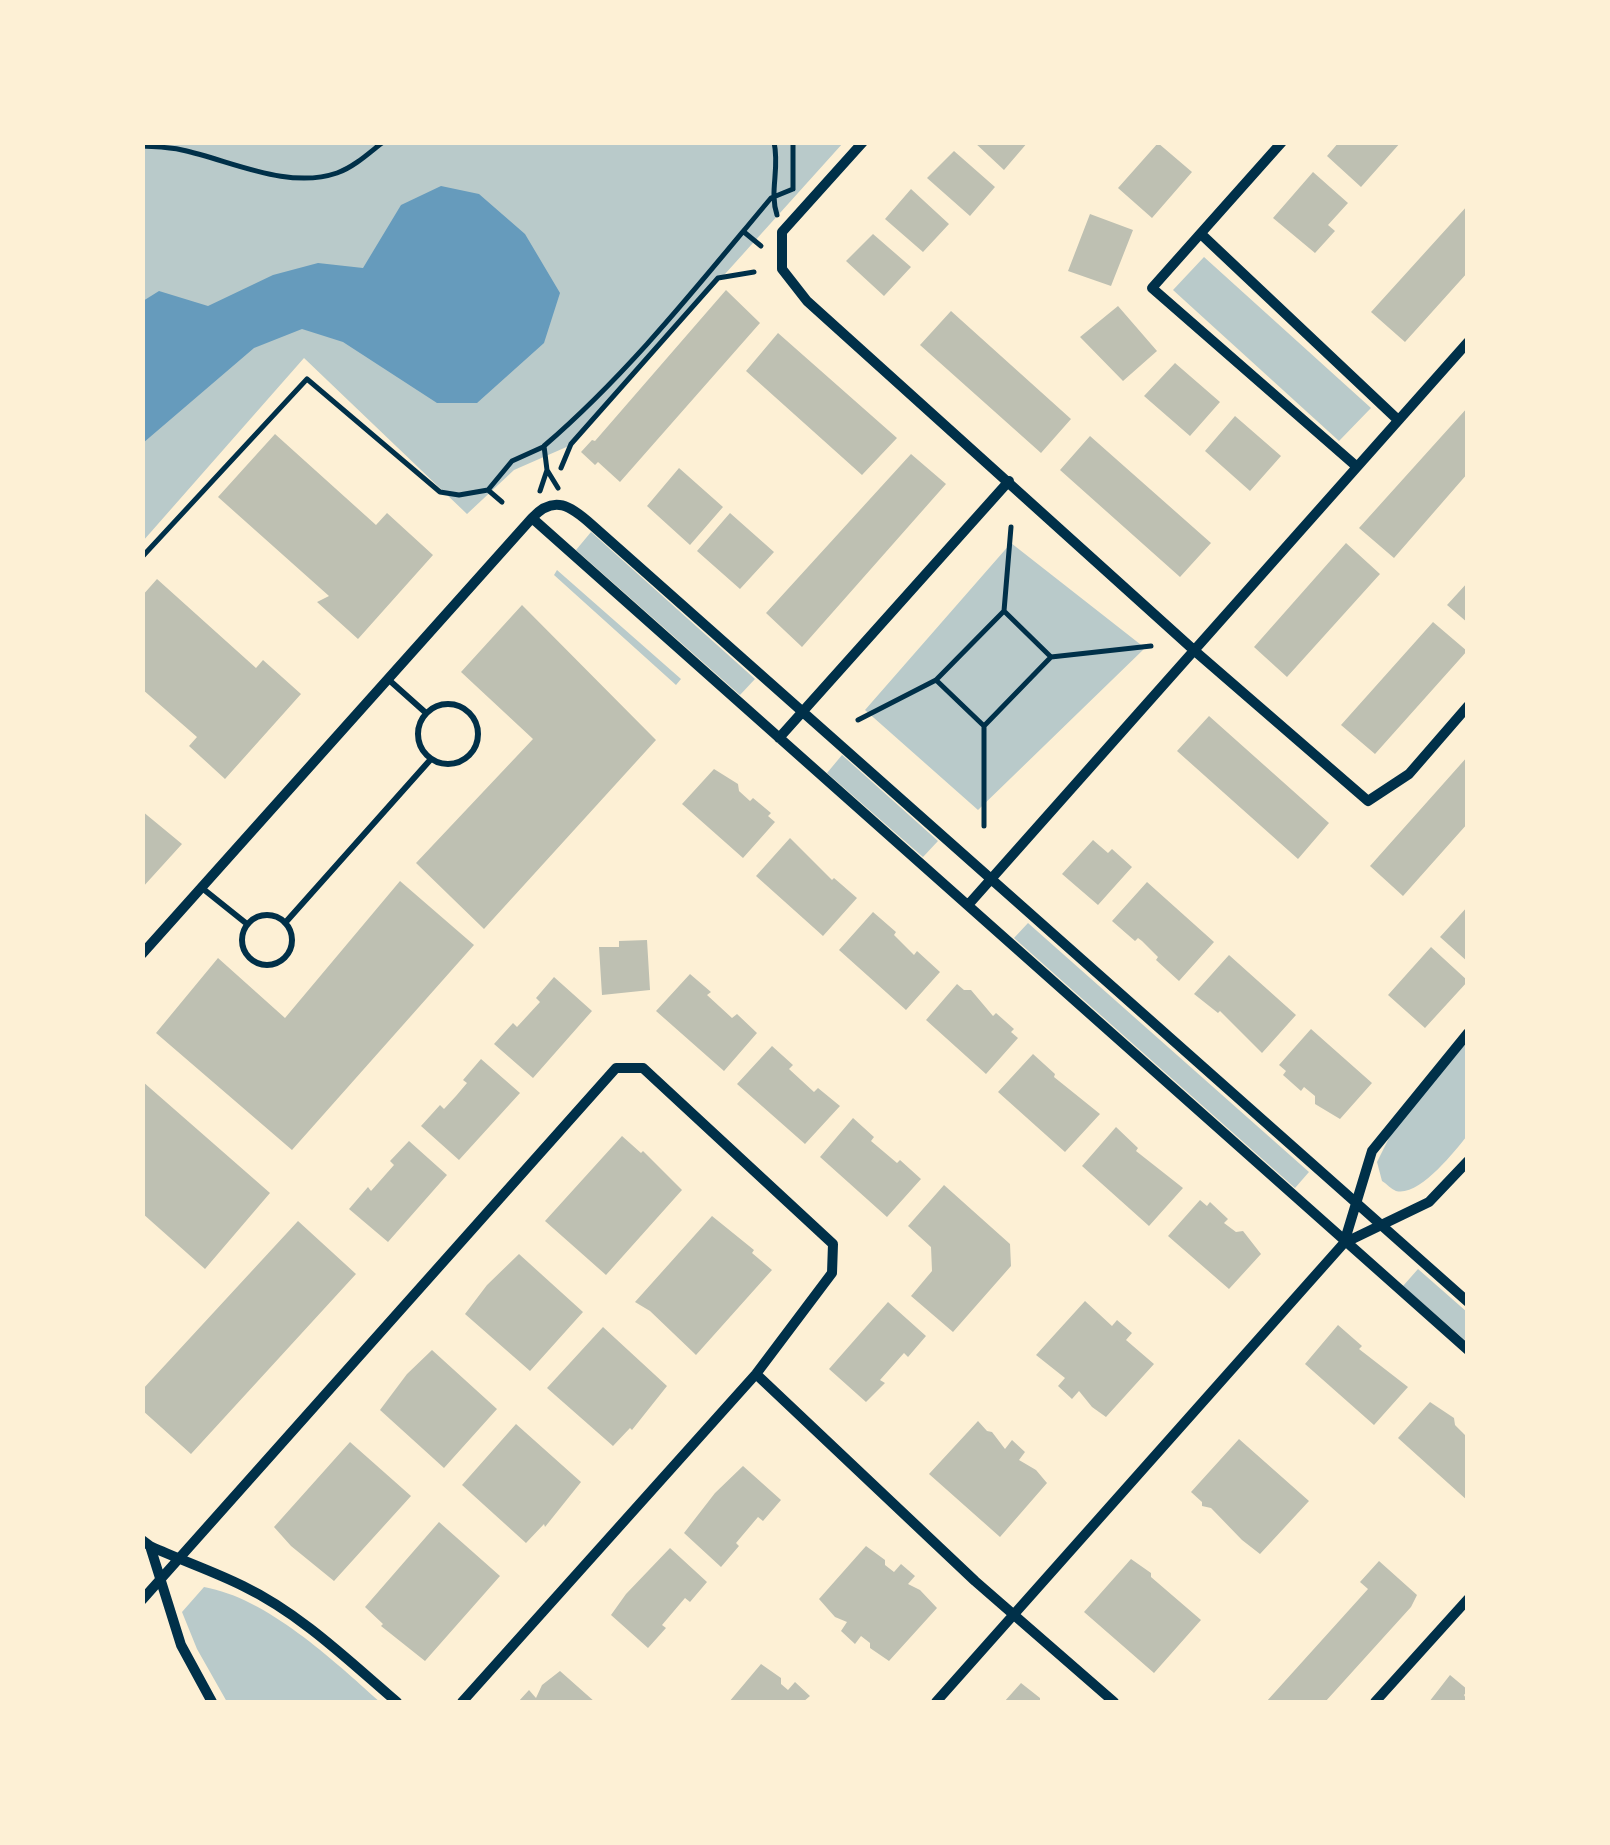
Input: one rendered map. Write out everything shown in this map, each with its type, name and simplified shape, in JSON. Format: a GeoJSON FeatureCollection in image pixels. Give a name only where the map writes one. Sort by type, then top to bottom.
{"type":"FeatureCollection","features":[{"type":"Feature","properties":{"kind":"street"},"geometry":{"type":"LineString","coordinates":[[862,142],[782,232],[782,269],[807,301],[1196,652],[1368,801],[1409,774],[1468,706]]}},
{"type":"Feature","properties":{"kind":"street"},"geometry":{"type":"LineString","coordinates":[[1282,142],[1152,288],[1356,466]]}},
{"type":"Feature","properties":{"kind":"street"},"geometry":{"type":"LineString","coordinates":[[1201,234],[1398,419]]}},
{"type":"Feature","properties":{"kind":"street"},"geometry":{"type":"LineString","coordinates":[[968,905],[1468,342]]}},
{"type":"Feature","properties":{"kind":"street"},"geometry":{"type":"LineString","coordinates":[[779,738],[1009,481]]}},
{"type":"Feature","properties":{"kind":"street"},"geometry":{"type":"LineString","coordinates":[[142,954],[532,518],[554,503],[570,506],[1468,1302]]}},
{"type":"Feature","properties":{"kind":"street"},"geometry":{"type":"LineString","coordinates":[[532,518],[1468,1350]]}},
{"type":"Feature","properties":{"kind":"street"},"geometry":{"type":"LineString","coordinates":[[1344,1242],[1372,1151],[1468,1033]]}},
{"type":"Feature","properties":{"kind":"street"},"geometry":{"type":"LineString","coordinates":[[142,1600],[616,1068],[643,1068],[833,1244],[832,1273],[756,1374],[462,1702]]}},
{"type":"Feature","properties":{"kind":"street"},"geometry":{"type":"LineString","coordinates":[[936,1702],[1344,1242],[1429,1202],[1468,1161]]}},
{"type":"Feature","properties":{"kind":"street"},"geometry":{"type":"LineString","coordinates":[[756,1374],[1014,1615],[1114,1702]]}},
{"type":"Feature","properties":{"kind":"street"},"geometry":{"type":"LineString","coordinates":[[146,1543],[244,1586],[280,1608],[331,1645],[397,1702]]}},
{"type":"Feature","properties":{"kind":"street"},"geometry":{"type":"LineString","coordinates":[[146,1543],[181,1645],[212,1702]]}},
{"type":"Feature","properties":{"kind":"street"},"geometry":{"type":"LineString","coordinates":[[1375,1702],[1468,1599]]}},
{"type":"Feature","properties":{"kind":"lane"},"geometry":{"type":"LineString","coordinates":[[388,680],[426,713]]}},
{"type":"Feature","properties":{"kind":"lane"},"geometry":{"type":"LineString","coordinates":[[457,705],[473,716],[478,736],[464,760],[444,764],[431,760],[420,748],[418,728],[426,713],[437,706],[457,705]]}},
{"type":"Feature","properties":{"kind":"lane"},"geometry":{"type":"LineString","coordinates":[[285,923],[431,760]]}},
{"type":"Feature","properties":{"kind":"lane"},"geometry":{"type":"LineString","coordinates":[[202,888],[247,924]]}},
{"type":"Feature","properties":{"kind":"lane"},"geometry":{"type":"LineString","coordinates":[[270,915],[285,923],[292,946],[283,960],[267,966],[246,954],[241,939],[247,924],[254,918],[270,915]]}},
{"type":"Feature","properties":{"kind":"path"},"geometry":{"type":"LineString","coordinates":[[142,146],[180,150],[250,171],[307,176],[333,174],[383,142]]}},
{"type":"Feature","properties":{"kind":"path"},"geometry":{"type":"LineString","coordinates":[[142,557],[308,379],[440,492],[459,495],[488,490],[512,461],[544,446],[592,402],[744,231],[771,198],[777,179],[774,142]]}},
{"type":"Feature","properties":{"kind":"path"},"geometry":{"type":"LineString","coordinates":[[782,232],[793,190],[794,142]]}},
{"type":"Feature","properties":{"kind":"path"},"geometry":{"type":"LineString","coordinates":[[771,198],[793,190]]}},
{"type":"Feature","properties":{"kind":"path"},"geometry":{"type":"LineString","coordinates":[[771,198],[782,232]]}},
{"type":"Feature","properties":{"kind":"path"},"geometry":{"type":"LineString","coordinates":[[744,231],[761,246]]}},
{"type":"Feature","properties":{"kind":"path"},"geometry":{"type":"LineString","coordinates":[[561,468],[571,444],[718,278],[754,272]]}},
{"type":"Feature","properties":{"kind":"path"},"geometry":{"type":"LineString","coordinates":[[544,446],[547,470]]}},
{"type":"Feature","properties":{"kind":"path"},"geometry":{"type":"LineString","coordinates":[[488,490],[502,502]]}},
{"type":"Feature","properties":{"kind":"path"},"geometry":{"type":"LineString","coordinates":[[858,720],[936,680],[1004,610],[1011,527]]}},
{"type":"Feature","properties":{"kind":"path"},"geometry":{"type":"LineString","coordinates":[[1004,610],[1051,657]]}},
{"type":"Feature","properties":{"kind":"path"},"geometry":{"type":"LineString","coordinates":[[984,826],[984,726],[1051,657],[1151,646]]}},
{"type":"Feature","properties":{"kind":"path"},"geometry":{"type":"LineString","coordinates":[[936,680],[984,726]]}},
{"type":"Feature","properties":{"kind":"shaded area"},"geometry":{"type":"Polygon","coordinates":[[[142,143],[843,143],[571,445],[514,470],[467,514],[304,358],[143,541],[142,143]]]}},
{"type":"Feature","properties":{"kind":"shaded area"},"geometry":{"type":"Polygon","coordinates":[[[1204,257],[1371,408],[1339,441],[1173,290],[1204,257]]]}},
{"type":"Feature","properties":{"kind":"shaded area"},"geometry":{"type":"Polygon","coordinates":[[[591,532],[755,679],[740,695],[576,550],[591,532]]]}},
{"type":"Feature","properties":{"kind":"shaded area"},"geometry":{"type":"Polygon","coordinates":[[[1011,543],[1145,648],[978,810],[865,710],[1011,543]]]}},
{"type":"Feature","properties":{"kind":"shaded area"},"geometry":{"type":"Polygon","coordinates":[[[557,570],[681,679],[676,685],[554,575],[557,570]]]}},
{"type":"Feature","properties":{"kind":"shaded area"},"geometry":{"type":"Polygon","coordinates":[[[842,755],[938,841],[923,857],[827,773],[842,755]]]}},
{"type":"Feature","properties":{"kind":"shaded area"},"geometry":{"type":"Polygon","coordinates":[[[1028,923],[1309,1172],[1295,1188],[1014,938],[1028,923]]]}},
{"type":"Feature","properties":{"kind":"shaded area"},"geometry":{"type":"Polygon","coordinates":[[[1467,1042],[1467,1136],[1425,1180],[1405,1191],[1394,1190],[1382,1181],[1377,1162],[1394,1128],[1467,1042]]]}},
{"type":"Feature","properties":{"kind":"shaded area"},"geometry":{"type":"Polygon","coordinates":[[[1418,1269],[1467,1312],[1467,1342],[1403,1286],[1418,1269]]]}},
{"type":"Feature","properties":{"kind":"shaded area"},"geometry":{"type":"Polygon","coordinates":[[[204,1587],[228,1593],[275,1617],[380,1702],[227,1702],[197,1649],[182,1612],[204,1587]]]}},
{"type":"Feature","properties":{"kind":"water"},"geometry":{"type":"Polygon","coordinates":[[[441,186],[479,194],[525,234],[560,293],[544,343],[477,403],[437,403],[343,342],[302,329],[254,348],[143,443],[143,301],[159,291],[208,306],[273,275],[318,263],[363,268],[401,205],[441,186]]]}},
{"type":"Feature","properties":{"kind":"building"},"geometry":{"type":"Polygon","coordinates":[[[974,142],[1028,142],[1004,170],[974,142]]]}},
{"type":"Feature","properties":{"kind":"building"},"geometry":{"type":"Polygon","coordinates":[[[1339,142],[1401,142],[1361,187],[1327,156],[1339,142]]]}},
{"type":"Feature","properties":{"kind":"building"},"geometry":{"type":"Polygon","coordinates":[[[1158,143],[1192,172],[1152,218],[1118,188],[1158,143]]]}},
{"type":"Feature","properties":{"kind":"building"},"geometry":{"type":"Polygon","coordinates":[[[954,151],[995,187],[970,216],[927,178],[954,151]]]}},
{"type":"Feature","properties":{"kind":"building"},"geometry":{"type":"Polygon","coordinates":[[[1313,172],[1348,203],[1328,225],[1335,231],[1315,253],[1273,218],[1313,172]]]}},
{"type":"Feature","properties":{"kind":"building"},"geometry":{"type":"Polygon","coordinates":[[[911,189],[949,224],[923,252],[885,219],[911,189]]]}},
{"type":"Feature","properties":{"kind":"building"},"geometry":{"type":"Polygon","coordinates":[[[1468,205],[1468,272],[1405,342],[1371,312],[1468,205]]]}},
{"type":"Feature","properties":{"kind":"building"},"geometry":{"type":"Polygon","coordinates":[[[1090,214],[1133,230],[1111,286],[1068,271],[1090,214]]]}},
{"type":"Feature","properties":{"kind":"building"},"geometry":{"type":"Polygon","coordinates":[[[873,234],[911,267],[884,296],[846,261],[873,234]]]}},
{"type":"Feature","properties":{"kind":"building"},"geometry":{"type":"Polygon","coordinates":[[[726,290],[760,323],[620,482],[581,452],[595,441],[726,290]]]}},
{"type":"Feature","properties":{"kind":"building"},"geometry":{"type":"Polygon","coordinates":[[[1118,306],[1157,351],[1123,381],[1080,337],[1118,306]]]}},
{"type":"Feature","properties":{"kind":"building"},"geometry":{"type":"Polygon","coordinates":[[[951,311],[1071,419],[1041,453],[920,345],[951,311]]]}},
{"type":"Feature","properties":{"kind":"building"},"geometry":{"type":"Polygon","coordinates":[[[778,333],[897,438],[862,475],[746,371],[778,333]]]}},
{"type":"Feature","properties":{"kind":"building"},"geometry":{"type":"Polygon","coordinates":[[[1175,363],[1220,402],[1190,436],[1144,396],[1175,363]]]}},
{"type":"Feature","properties":{"kind":"building"},"geometry":{"type":"Polygon","coordinates":[[[1468,407],[1468,473],[1394,558],[1359,528],[1468,407]]]}},
{"type":"Feature","properties":{"kind":"building"},"geometry":{"type":"Polygon","coordinates":[[[1235,416],[1281,456],[1250,491],[1205,451],[1235,416]]]}},
{"type":"Feature","properties":{"kind":"building"},"geometry":{"type":"Polygon","coordinates":[[[275,434],[376,525],[387,513],[433,555],[358,639],[317,602],[329,596],[218,497],[275,434]]]}},
{"type":"Feature","properties":{"kind":"building"},"geometry":{"type":"Polygon","coordinates":[[[1090,436],[1211,543],[1180,577],[1060,470],[1090,436]]]}},
{"type":"Feature","properties":{"kind":"building"},"geometry":{"type":"Polygon","coordinates":[[[911,454],[946,484],[802,647],[766,613],[911,454]]]}},
{"type":"Feature","properties":{"kind":"building"},"geometry":{"type":"Polygon","coordinates":[[[679,468],[723,507],[690,545],[647,506],[679,468]]]}},
{"type":"Feature","properties":{"kind":"building"},"geometry":{"type":"Polygon","coordinates":[[[730,513],[774,552],[740,589],[697,551],[730,513]]]}},
{"type":"Feature","properties":{"kind":"building"},"geometry":{"type":"Polygon","coordinates":[[[1346,543],[1380,574],[1287,677],[1254,647],[1346,543]]]}},
{"type":"Feature","properties":{"kind":"building"},"geometry":{"type":"Polygon","coordinates":[[[157,579],[256,668],[263,660],[301,694],[225,779],[189,746],[197,737],[142,689],[142,596],[157,579]]]}},
{"type":"Feature","properties":{"kind":"building"},"geometry":{"type":"Polygon","coordinates":[[[1468,582],[1468,623],[1447,605],[1468,582]]]}},
{"type":"Feature","properties":{"kind":"building"},"geometry":{"type":"Polygon","coordinates":[[[522,605],[656,740],[484,929],[416,863],[533,739],[461,672],[522,605]]]}},
{"type":"Feature","properties":{"kind":"building"},"geometry":{"type":"Polygon","coordinates":[[[1433,622],[1467,651],[1375,754],[1341,725],[1433,622]]]}},
{"type":"Feature","properties":{"kind":"building"},"geometry":{"type":"Polygon","coordinates":[[[1209,716],[1329,823],[1298,859],[1177,751],[1209,716]]]}},
{"type":"Feature","properties":{"kind":"building"},"geometry":{"type":"Polygon","coordinates":[[[1468,756],[1468,823],[1403,896],[1370,866],[1468,756]]]}},
{"type":"Feature","properties":{"kind":"building"},"geometry":{"type":"Polygon","coordinates":[[[714,769],[738,784],[739,791],[771,813],[768,816],[775,822],[743,858],[682,804],[714,769]]]}},
{"type":"Feature","properties":{"kind":"building"},"geometry":{"type":"Polygon","coordinates":[[[142,811],[182,844],[142,888],[142,811]]]}},
{"type":"Feature","properties":{"kind":"building"},"geometry":{"type":"Polygon","coordinates":[[[790,838],[832,880],[857,898],[823,936],[756,876],[790,838]]]}},
{"type":"Feature","properties":{"kind":"building"},"geometry":{"type":"Polygon","coordinates":[[[1093,840],[1108,853],[1112,849],[1132,867],[1098,905],[1062,874],[1093,840]]]}},
{"type":"Feature","properties":{"kind":"building"},"geometry":{"type":"Polygon","coordinates":[[[400,881],[474,945],[292,1150],[156,1033],[218,958],[285,1018],[400,881]]]}},
{"type":"Feature","properties":{"kind":"building"},"geometry":{"type":"Polygon","coordinates":[[[1147,882],[1214,942],[1179,981],[1142,941],[1135,941],[1112,921],[1147,882]]]}},
{"type":"Feature","properties":{"kind":"building"},"geometry":{"type":"Polygon","coordinates":[[[1468,906],[1468,962],[1440,937],[1468,906]]]}},
{"type":"Feature","properties":{"kind":"building"},"geometry":{"type":"Polygon","coordinates":[[[873,912],[914,955],[917,951],[940,972],[906,1010],[839,950],[873,912]]]}},
{"type":"Feature","properties":{"kind":"building"},"geometry":{"type":"Polygon","coordinates":[[[647,940],[650,990],[602,995],[599,947],[619,947],[619,941],[647,940]]]}},
{"type":"Feature","properties":{"kind":"building"},"geometry":{"type":"Polygon","coordinates":[[[1431,947],[1468,981],[1425,1028],[1388,995],[1431,947]]]}},
{"type":"Feature","properties":{"kind":"building"},"geometry":{"type":"Polygon","coordinates":[[[1229,955],[1296,1015],[1262,1053],[1220,1011],[1194,994],[1229,955]]]}},
{"type":"Feature","properties":{"kind":"building"},"geometry":{"type":"Polygon","coordinates":[[[690,974],[732,1018],[737,1014],[757,1033],[724,1071],[656,1011],[690,974]]]}},
{"type":"Feature","properties":{"kind":"building"},"geometry":{"type":"Polygon","coordinates":[[[554,977],[592,1011],[533,1078],[494,1044],[540,1002],[536,998],[554,977]]]}},
{"type":"Feature","properties":{"kind":"building"},"geometry":{"type":"Polygon","coordinates":[[[957,984],[971,990],[993,1016],[996,1013],[1014,1029],[1011,1032],[1018,1038],[986,1074],[926,1020],[957,984]]]}},
{"type":"Feature","properties":{"kind":"building"},"geometry":{"type":"Polygon","coordinates":[[[1311,1029],[1372,1083],[1340,1119],[1315,1104],[1315,1096],[1304,1087],[1301,1091],[1283,1075],[1286,1071],[1279,1065],[1311,1029]]]}},
{"type":"Feature","properties":{"kind":"building"},"geometry":{"type":"Polygon","coordinates":[[[772,1046],[814,1092],[818,1088],[840,1106],[805,1144],[737,1084],[772,1046]]]}},
{"type":"Feature","properties":{"kind":"building"},"geometry":{"type":"Polygon","coordinates":[[[1033,1054],[1054,1077],[1100,1114],[1065,1152],[998,1092],[1033,1054]]]}},
{"type":"Feature","properties":{"kind":"building"},"geometry":{"type":"Polygon","coordinates":[[[481,1059],[520,1093],[459,1160],[421,1126],[440,1105],[444,1109],[456,1096],[467,1083],[463,1080],[481,1059]]]}},
{"type":"Feature","properties":{"kind":"building"},"geometry":{"type":"Polygon","coordinates":[[[142,1081],[270,1193],[205,1269],[142,1213],[142,1081]]]}},
{"type":"Feature","properties":{"kind":"building"},"geometry":{"type":"Polygon","coordinates":[[[853,1118],[874,1137],[871,1141],[921,1179],[887,1217],[820,1157],[853,1118]]]}},
{"type":"Feature","properties":{"kind":"building"},"geometry":{"type":"Polygon","coordinates":[[[1116,1127],[1138,1148],[1136,1151],[1183,1188],[1149,1226],[1082,1166],[1116,1127]]]}},
{"type":"Feature","properties":{"kind":"building"},"geometry":{"type":"Polygon","coordinates":[[[622,1136],[682,1190],[606,1275],[545,1221],[622,1136]]]}},
{"type":"Feature","properties":{"kind":"building"},"geometry":{"type":"Polygon","coordinates":[[[409,1141],[447,1175],[388,1242],[349,1209],[394,1165],[390,1161],[409,1141]]]}},
{"type":"Feature","properties":{"kind":"building"},"geometry":{"type":"Polygon","coordinates":[[[944,1185],[1010,1244],[1011,1266],[953,1332],[911,1296],[932,1271],[931,1247],[908,1226],[944,1185]]]}},
{"type":"Feature","properties":{"kind":"building"},"geometry":{"type":"Polygon","coordinates":[[[1200,1200],[1207,1206],[1210,1202],[1228,1219],[1224,1223],[1236,1232],[1243,1231],[1261,1254],[1229,1289],[1168,1236],[1200,1200]]]}},
{"type":"Feature","properties":{"kind":"building"},"geometry":{"type":"Polygon","coordinates":[[[712,1216],[772,1270],[696,1355],[650,1311],[635,1302],[712,1216]]]}},
{"type":"Feature","properties":{"kind":"building"},"geometry":{"type":"Polygon","coordinates":[[[298,1221],[356,1274],[191,1454],[142,1410],[142,1390],[298,1221]]]}},
{"type":"Feature","properties":{"kind":"building"},"geometry":{"type":"Polygon","coordinates":[[[519,1254],[583,1312],[530,1371],[465,1314],[487,1285],[519,1254]]]}},
{"type":"Feature","properties":{"kind":"building"},"geometry":{"type":"Polygon","coordinates":[[[1085,1301],[1112,1326],[1117,1320],[1132,1333],[1126,1340],[1154,1364],[1106,1417],[1079,1391],[1072,1399],[1058,1386],[1065,1378],[1036,1355],[1085,1301]]]}},
{"type":"Feature","properties":{"kind":"building"},"geometry":{"type":"Polygon","coordinates":[[[888,1302],[926,1336],[908,1357],[904,1353],[880,1380],[885,1383],[866,1402],[829,1369],[888,1302]]]}},
{"type":"Feature","properties":{"kind":"building"},"geometry":{"type":"Polygon","coordinates":[[[1338,1325],[1362,1346],[1359,1349],[1408,1387],[1374,1425],[1305,1364],[1338,1325]]]}},
{"type":"Feature","properties":{"kind":"building"},"geometry":{"type":"Polygon","coordinates":[[[603,1327],[667,1386],[632,1430],[613,1446],[547,1388],[603,1327]]]}},
{"type":"Feature","properties":{"kind":"building"},"geometry":{"type":"Polygon","coordinates":[[[432,1350],[497,1409],[444,1468],[380,1410],[407,1374],[432,1350]]]}},
{"type":"Feature","properties":{"kind":"building"},"geometry":{"type":"Polygon","coordinates":[[[1430,1402],[1454,1418],[1465,1435],[1468,1432],[1468,1501],[1398,1438],[1430,1402]]]}},
{"type":"Feature","properties":{"kind":"building"},"geometry":{"type":"Polygon","coordinates":[[[978,1421],[1005,1449],[1012,1440],[1025,1452],[1019,1460],[1036,1470],[1047,1483],[1000,1537],[929,1474],[978,1421]]]}},
{"type":"Feature","properties":{"kind":"building"},"geometry":{"type":"Polygon","coordinates":[[[516,1424],[581,1482],[545,1527],[544,1524],[526,1543],[462,1485],[516,1424]]]}},
{"type":"Feature","properties":{"kind":"building"},"geometry":{"type":"Polygon","coordinates":[[[1239,1439],[1309,1501],[1260,1554],[1211,1508],[1202,1506],[1191,1492],[1239,1439]]]}},
{"type":"Feature","properties":{"kind":"building"},"geometry":{"type":"Polygon","coordinates":[[[350,1442],[411,1496],[334,1581],[274,1527],[350,1442]]]}},
{"type":"Feature","properties":{"kind":"building"},"geometry":{"type":"Polygon","coordinates":[[[743,1466],[781,1500],[763,1521],[758,1517],[721,1567],[684,1533],[715,1493],[743,1466]]]}},
{"type":"Feature","properties":{"kind":"building"},"geometry":{"type":"Polygon","coordinates":[[[439,1522],[500,1576],[425,1661],[381,1626],[365,1607],[439,1522]]]}},
{"type":"Feature","properties":{"kind":"building"},"geometry":{"type":"Polygon","coordinates":[[[866,1546],[894,1572],[901,1564],[915,1576],[908,1584],[920,1590],[937,1608],[889,1661],[861,1636],[855,1644],[841,1631],[847,1622],[835,1617],[819,1599],[866,1546]]]}},
{"type":"Feature","properties":{"kind":"building"},"geometry":{"type":"Polygon","coordinates":[[[670,1548],[707,1582],[690,1602],[685,1598],[648,1648],[611,1615],[670,1548]]]}},
{"type":"Feature","properties":{"kind":"building"},"geometry":{"type":"Polygon","coordinates":[[[1131,1559],[1201,1620],[1154,1673],[1084,1612],[1131,1559]]]}},
{"type":"Feature","properties":{"kind":"building"},"geometry":{"type":"Polygon","coordinates":[[[1379,1561],[1417,1595],[1411,1607],[1325,1702],[1266,1702],[1368,1589],[1360,1582],[1379,1561]]]}},
{"type":"Feature","properties":{"kind":"building"},"geometry":{"type":"Polygon","coordinates":[[[761,1664],[781,1678],[781,1684],[788,1690],[795,1682],[810,1696],[803,1702],[729,1702],[761,1664]]]}},
{"type":"Feature","properties":{"kind":"building"},"geometry":{"type":"Polygon","coordinates":[[[560,1671],[595,1702],[518,1702],[529,1690],[536,1698],[542,1685],[560,1671]]]}},
{"type":"Feature","properties":{"kind":"building"},"geometry":{"type":"Polygon","coordinates":[[[1450,1675],[1468,1690],[1464,1695],[1468,1702],[1429,1702],[1450,1675]]]}},
{"type":"Feature","properties":{"kind":"building"},"geometry":{"type":"Polygon","coordinates":[[[1021,1683],[1040,1698],[1040,1702],[1004,1702],[1021,1683]]]}}]}
